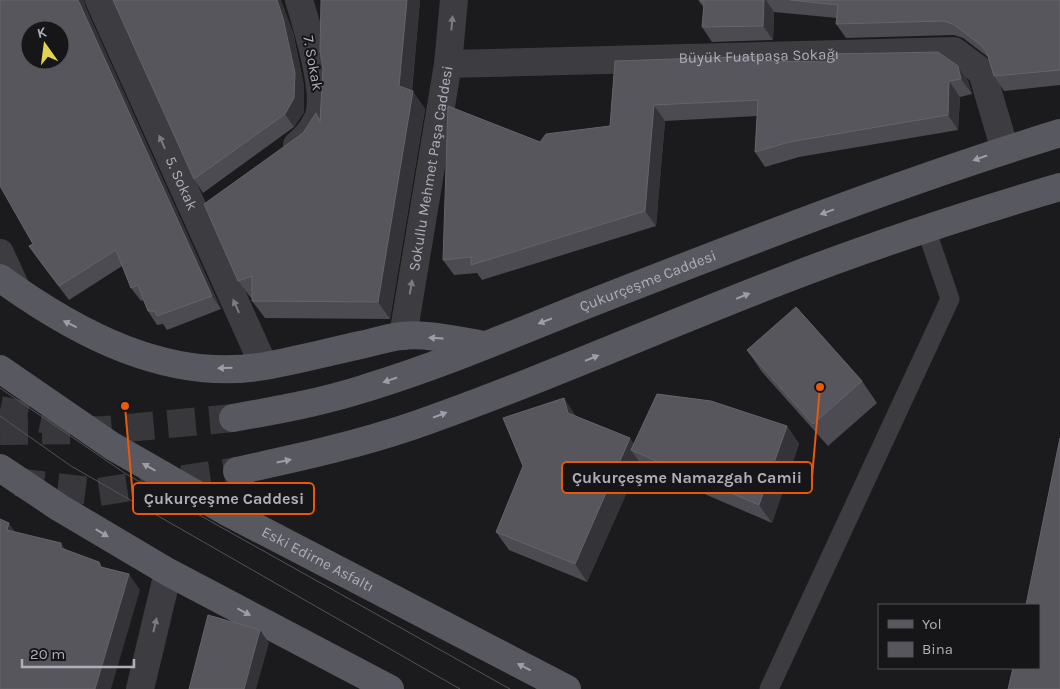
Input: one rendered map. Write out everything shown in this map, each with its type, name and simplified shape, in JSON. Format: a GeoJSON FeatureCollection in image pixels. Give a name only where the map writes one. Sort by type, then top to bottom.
{"type":"FeatureCollection","features":[{"type":"Feature","properties":{"kind":"main road","name":"Çukurçeşme Caddesi"},"geometry":{"type":"LineString","coordinates":[[233,418],[293,408],[366,388],[484,345],[769,233],[1005,150],[1060,133]]}},
{"type":"Feature","properties":{"kind":"main road"},"geometry":{"type":"LineString","coordinates":[[237,471],[307,456],[413,426],[583,361],[777,282],[926,229],[1060,187]]}},
{"type":"Feature","properties":{"kind":"main road"},"geometry":{"type":"LineString","coordinates":[[8,284],[60,319],[140,355],[183,366],[222,369],[264,366],[403,336],[484,345]]}},
{"type":"Feature","properties":{"kind":"main road","name":"Eski Edirne Asfaltı"},"geometry":{"type":"LineString","coordinates":[[0,368],[112,446],[227,512],[567,689]]}},
{"type":"Feature","properties":{"kind":"main road"},"geometry":{"type":"LineString","coordinates":[[0,468],[60,508],[168,572],[390,689]]}},
{"type":"Feature","properties":{"kind":"main road"},"geometry":{"type":"LineString","coordinates":[[0,486],[60,508]]}},
{"type":"Feature","properties":{"kind":"street","name":"5. Sokak"},"geometry":{"type":"LineString","coordinates":[[99,0],[264,366]]}},
{"type":"Feature","properties":{"kind":"street","name":"7. Sokak"},"geometry":{"type":"LineString","coordinates":[[275,161],[306,138],[319,116],[320,85],[307,24],[299,0]]}},
{"type":"Feature","properties":{"kind":"street","name":"Sokullu Mehmet Paşa Caddesi"},"geometry":{"type":"LineString","coordinates":[[403,336],[448,64],[454,0]]}},
{"type":"Feature","properties":{"kind":"street","name":"Büyük Fuatpaşa Sokağı"},"geometry":{"type":"LineString","coordinates":[[448,64],[954,52],[982,72],[1005,150]]}},
{"type":"Feature","properties":{"kind":"street"},"geometry":{"type":"LineString","coordinates":[[196,217],[220,200]]}},
{"type":"Feature","properties":{"kind":"street"},"geometry":{"type":"LineString","coordinates":[[0,253],[8,284]]}},
{"type":"Feature","properties":{"kind":"street"},"geometry":{"type":"LineString","coordinates":[[140,689],[168,572]]}},
{"type":"Feature","properties":{"kind":"lane"},"geometry":{"type":"LineString","coordinates":[[769,689],[950,299],[926,229]]}},
{"type":"Feature","properties":{"kind":"building"},"geometry":{"type":"Polygon","coordinates":[[[0,0],[78,0],[212,296],[157,316],[155,311],[148,311],[138,285],[131,288],[116,250],[59,286],[29,246],[33,244],[0,186],[0,0]]]}},
{"type":"Feature","properties":{"kind":"building"},"geometry":{"type":"Polygon","coordinates":[[[113,0],[277,0],[283,18],[295,73],[294,98],[285,114],[194,179],[113,0]]]}},
{"type":"Feature","properties":{"kind":"building"},"geometry":{"type":"Polygon","coordinates":[[[321,0],[407,0],[399,86],[413,91],[378,302],[252,301],[252,276],[238,281],[204,204],[303,133],[316,113],[320,122],[323,68],[320,52],[321,0]]]}},
{"type":"Feature","properties":{"kind":"building"},"geometry":{"type":"Polygon","coordinates":[[[700,0],[764,0],[763,26],[702,27],[704,4],[700,0]]]}},
{"type":"Feature","properties":{"kind":"building"},"geometry":{"type":"Polygon","coordinates":[[[790,0],[1060,0],[1060,70],[994,76],[987,53],[982,46],[953,24],[944,21],[836,24],[838,5],[790,0]]]}},
{"type":"Feature","properties":{"kind":"building"},"geometry":{"type":"Polygon","coordinates":[[[938,52],[958,66],[961,79],[949,81],[948,115],[789,142],[755,152],[758,100],[654,105],[645,211],[471,265],[471,257],[443,260],[448,106],[540,142],[546,134],[610,126],[615,61],[761,56],[760,61],[832,62],[833,54],[938,52]]]}},
{"type":"Feature","properties":{"kind":"building"},"geometry":{"type":"Polygon","coordinates":[[[796,307],[862,381],[813,424],[747,350],[796,307]]]}},
{"type":"Feature","properties":{"kind":"building"},"geometry":{"type":"Polygon","coordinates":[[[657,394],[711,401],[787,426],[759,505],[631,450],[657,394]]]}},
{"type":"Feature","properties":{"kind":"building"},"geometry":{"type":"Polygon","coordinates":[[[564,398],[568,413],[630,438],[575,564],[496,532],[523,466],[503,418],[564,398]]]}},
{"type":"Feature","properties":{"kind":"building"},"geometry":{"type":"Polygon","coordinates":[[[1060,438],[1060,689],[1008,689],[1013,669],[1040,669],[1040,604],[1026,604],[1060,438]]]}},
{"type":"Feature","properties":{"kind":"building"},"geometry":{"type":"Polygon","coordinates":[[[0,519],[9,523],[7,530],[61,543],[61,548],[99,562],[101,567],[129,574],[95,689],[0,689],[0,519]]]}},
{"type":"Feature","properties":{"kind":"building"},"geometry":{"type":"Polygon","coordinates":[[[208,615],[260,630],[244,689],[189,689],[208,615]]]}},
{"type":"Feature","properties":{"kind":"tunnel"},"geometry":{"type":"LineString","coordinates":[[0,410],[48,420]]}},
{"type":"Feature","properties":{"kind":"tunnel"},"geometry":{"type":"LineString","coordinates":[[0,431],[106,430],[233,418]]}},
{"type":"Feature","properties":{"kind":"tunnel"},"geometry":{"type":"LineString","coordinates":[[16,482],[98,492],[237,471]]}},
{"type":"Feature","properties":{"kind":"tram line"},"geometry":{"type":"LineString","coordinates":[[0,388],[126,474],[510,689]]}},
{"type":"Feature","properties":{"kind":"tram line"},"geometry":{"type":"LineString","coordinates":[[0,416],[71,466],[460,689]]}},
{"type":"Feature","properties":{"kind":"place","name":"Çukurçeşme Namazgah Camii"},"geometry":{"type":"Point","coordinates":[820,387]}},
{"type":"Feature","properties":{"kind":"place","name":"Çukurçeşme Caddesi"},"geometry":{"type":"Point","coordinates":[125,406]}}]}
